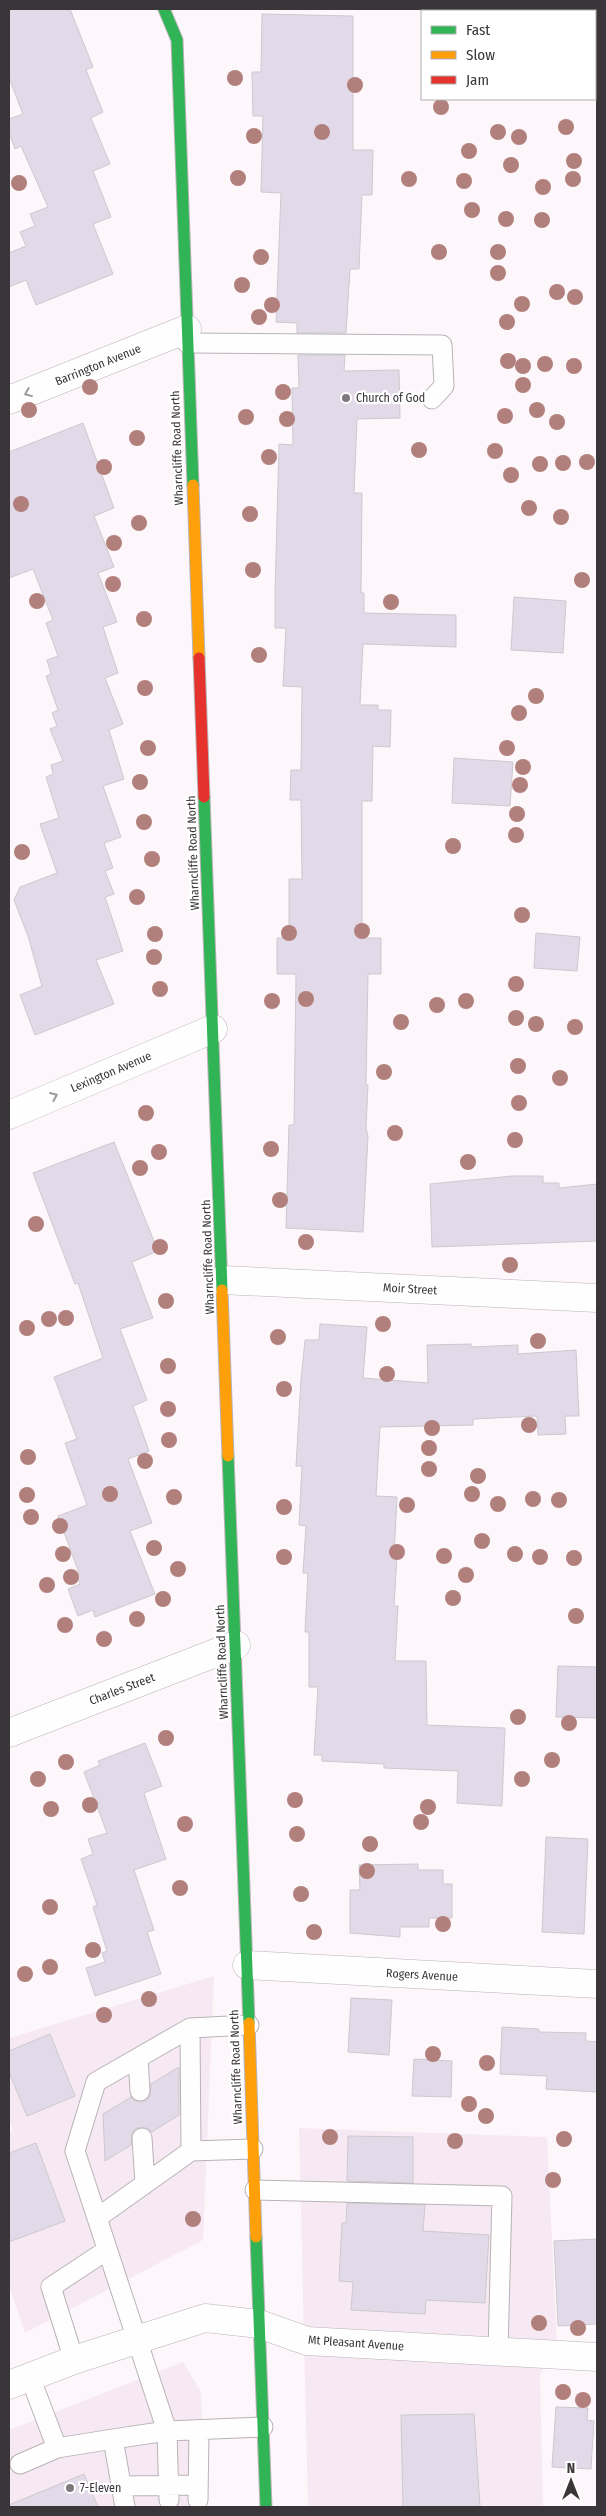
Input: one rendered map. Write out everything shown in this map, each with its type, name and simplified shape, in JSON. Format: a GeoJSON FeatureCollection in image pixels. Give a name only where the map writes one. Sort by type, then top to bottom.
{"type":"FeatureCollection","features":[{"type":"Feature","properties":{"kind":"main road","name":"Wharncliffe Road North"},"geometry":{"type":"LineString","coordinates":[[164,9],[177,40],[266,2507]]}},
{"type":"Feature","properties":{"kind":"street","name":"Barrington Avenue"},"geometry":{"type":"LineString","coordinates":[[9,400],[187,336]]}},
{"type":"Feature","properties":{"kind":"street","name":"Lexington Avenue"},"geometry":{"type":"LineString","coordinates":[[9,1114],[213,1029]]}},
{"type":"Feature","properties":{"kind":"street","name":"Moir Street"},"geometry":{"type":"LineString","coordinates":[[222,1280],[597,1298]]}},
{"type":"Feature","properties":{"kind":"street","name":"Charles Street"},"geometry":{"type":"LineString","coordinates":[[9,1733],[236,1645]]}},
{"type":"Feature","properties":{"kind":"street","name":"Rogers Avenue"},"geometry":{"type":"LineString","coordinates":[[247,1965],[597,1984]]}},
{"type":"Feature","properties":{"kind":"street","name":"Mt Pleasant Avenue"},"geometry":{"type":"LineString","coordinates":[[19,2381],[74,2360],[206,2318],[259,2324],[307,2341],[597,2357]]}},
{"type":"Feature","properties":{"kind":"lane"},"geometry":{"type":"LineString","coordinates":[[187,336],[442,345],[444,386],[432,399]]}},
{"type":"Feature","properties":{"kind":"lane"},"geometry":{"type":"LineString","coordinates":[[169,2493],[167,2431],[75,2151],[96,2082],[190,2028],[248,2025]]}},
{"type":"Feature","properties":{"kind":"lane"},"geometry":{"type":"LineString","coordinates":[[190,2028],[191,2151]]}},
{"type":"Feature","properties":{"kind":"lane"},"geometry":{"type":"LineString","coordinates":[[138,2058],[140,2092]]}},
{"type":"Feature","properties":{"kind":"lane"},"geometry":{"type":"LineString","coordinates":[[142,2138],[145,2184]]}},
{"type":"Feature","properties":{"kind":"lane"},"geometry":{"type":"LineString","coordinates":[[97,2218],[191,2151],[253,2149]]}},
{"type":"Feature","properties":{"kind":"lane"},"geometry":{"type":"LineString","coordinates":[[255,2190],[502,2196],[498,2351]]}},
{"type":"Feature","properties":{"kind":"lane"},"geometry":{"type":"LineString","coordinates":[[74,2360],[51,2287],[107,2250]]}},
{"type":"Feature","properties":{"kind":"lane"},"geometry":{"type":"LineString","coordinates":[[19,2381],[57,2448]]}},
{"type":"Feature","properties":{"kind":"lane"},"geometry":{"type":"LineString","coordinates":[[20,2464],[57,2448],[113,2439],[167,2431],[263,2427]]}},
{"type":"Feature","properties":{"kind":"lane"},"geometry":{"type":"LineString","coordinates":[[121,2486],[169,2493],[198,2493],[199,2430]]}},
{"type":"Feature","properties":{"kind":"lane"},"geometry":{"type":"LineString","coordinates":[[113,2439],[125,2507]]}},
{"type":"Feature","properties":{"kind":"shaded area"},"geometry":{"type":"Polygon","coordinates":[[[214,1976],[203,2240],[25,2333],[9,2286],[9,2132],[13,2131],[9,2119],[9,2038],[214,1976]]]}},
{"type":"Feature","properties":{"kind":"shaded area"},"geometry":{"type":"Polygon","coordinates":[[[299,2128],[547,2137],[557,2343],[540,2375],[543,2507],[308,2507],[299,2128]]]}},
{"type":"Feature","properties":{"kind":"shaded area"},"geometry":{"type":"Polygon","coordinates":[[[183,2362],[201,2392],[206,2507],[9,2507],[9,2430],[183,2362]]]}},
{"type":"Feature","properties":{"kind":"building"},"geometry":{"type":"Polygon","coordinates":[[[9,9],[70,9],[93,67],[86,70],[103,112],[91,118],[110,164],[93,171],[111,217],[93,224],[113,274],[36,305],[26,280],[9,287],[9,253],[26,246],[20,232],[35,226],[30,214],[48,207],[21,146],[15,149],[9,133],[9,119],[23,114],[9,78],[9,9]]]}},
{"type":"Feature","properties":{"kind":"building"},"geometry":{"type":"Polygon","coordinates":[[[262,14],[353,16],[353,150],[373,150],[372,195],[362,195],[359,269],[350,269],[346,333],[297,333],[297,323],[276,322],[281,193],[261,192],[263,116],[253,116],[252,72],[261,72],[262,14]]]}},
{"type":"Feature","properties":{"kind":"building"},"geometry":{"type":"Polygon","coordinates":[[[298,355],[345,355],[344,371],[399,370],[400,418],[357,419],[354,493],[362,493],[361,593],[364,593],[364,613],[456,615],[456,647],[363,644],[360,705],[378,705],[378,710],[391,710],[390,747],[373,746],[372,801],[362,801],[362,938],[381,938],[381,974],[368,974],[366,1128],[368,1136],[363,1232],[286,1228],[289,1125],[294,1125],[296,974],[277,974],[277,938],[289,938],[289,879],[302,879],[301,800],[290,800],[291,770],[301,770],[302,687],[283,686],[286,628],[275,628],[275,593],[279,444],[293,445],[292,388],[299,388],[298,355]]]}},
{"type":"Feature","properties":{"kind":"building"},"geometry":{"type":"Polygon","coordinates":[[[83,423],[114,508],[94,516],[114,567],[98,573],[117,622],[103,627],[118,673],[105,678],[123,724],[109,730],[124,779],[103,786],[121,837],[104,843],[113,868],[105,871],[114,894],[105,897],[123,951],[96,960],[114,1004],[35,1035],[20,995],[42,986],[28,936],[14,900],[20,887],[57,873],[40,824],[59,818],[46,777],[53,774],[51,765],[63,761],[50,729],[57,726],[52,713],[58,710],[46,676],[51,674],[47,660],[58,656],[46,623],[53,620],[33,569],[9,578],[9,452],[83,423]]]}},
{"type":"Feature","properties":{"kind":"building"},"geometry":{"type":"Polygon","coordinates":[[[514,597],[566,601],[563,653],[511,650],[514,597]]]}},
{"type":"Feature","properties":{"kind":"building"},"geometry":{"type":"Polygon","coordinates":[[[454,758],[513,762],[510,806],[452,803],[454,758]]]}},
{"type":"Feature","properties":{"kind":"building"},"geometry":{"type":"Polygon","coordinates":[[[536,933],[580,937],[577,971],[534,968],[536,933]]]}},
{"type":"Feature","properties":{"kind":"building"},"geometry":{"type":"Polygon","coordinates":[[[114,1142],[158,1251],[132,1262],[153,1318],[120,1329],[147,1400],[133,1406],[149,1451],[128,1459],[152,1523],[130,1531],[155,1594],[95,1617],[93,1610],[78,1616],[68,1589],[80,1584],[76,1574],[79,1573],[58,1516],[87,1505],[65,1443],[77,1439],[54,1377],[103,1358],[78,1283],[75,1284],[33,1173],[114,1142]]]}},
{"type":"Feature","properties":{"kind":"building"},"geometry":{"type":"Polygon","coordinates":[[[512,1176],[543,1176],[543,1183],[559,1183],[559,1188],[597,1184],[597,1241],[432,1247],[430,1184],[512,1176]]]}},
{"type":"Feature","properties":{"kind":"building"},"geometry":{"type":"Polygon","coordinates":[[[320,1324],[367,1327],[363,1378],[428,1383],[427,1345],[471,1344],[471,1347],[518,1345],[518,1354],[576,1350],[579,1416],[565,1416],[566,1434],[538,1435],[537,1416],[473,1419],[473,1425],[380,1427],[376,1496],[397,1497],[394,1556],[397,1556],[394,1606],[398,1606],[395,1661],[426,1661],[427,1725],[505,1728],[502,1806],[457,1803],[458,1771],[384,1768],[384,1764],[322,1761],[322,1755],[314,1755],[318,1687],[309,1687],[309,1632],[305,1632],[308,1573],[303,1573],[306,1526],[299,1525],[302,1466],[296,1466],[305,1340],[319,1340],[320,1324]]]}},
{"type":"Feature","properties":{"kind":"building"},"geometry":{"type":"Polygon","coordinates":[[[558,1666],[597,1667],[597,1718],[556,1717],[558,1666]]]}},
{"type":"Feature","properties":{"kind":"building"},"geometry":{"type":"Polygon","coordinates":[[[145,1743],[162,1786],[144,1793],[166,1859],[134,1870],[154,1930],[147,1932],[161,1974],[95,1996],[86,1968],[105,1962],[102,1953],[107,1951],[93,1907],[97,1905],[81,1859],[93,1854],[88,1839],[107,1833],[84,1772],[100,1765],[98,1761],[145,1743]]]}},
{"type":"Feature","properties":{"kind":"building"},"geometry":{"type":"Polygon","coordinates":[[[546,1837],[588,1839],[584,1934],[542,1932],[546,1837]]]}},
{"type":"Feature","properties":{"kind":"building"},"geometry":{"type":"Polygon","coordinates":[[[418,1864],[418,1870],[443,1870],[443,1884],[452,1884],[452,1918],[429,1918],[429,1927],[400,1927],[400,1937],[350,1933],[350,1890],[360,1890],[359,1865],[418,1864]]]}},
{"type":"Feature","properties":{"kind":"building"},"geometry":{"type":"Polygon","coordinates":[[[351,1998],[392,2000],[389,2055],[348,2052],[351,1998]]]}},
{"type":"Feature","properties":{"kind":"building"},"geometry":{"type":"Polygon","coordinates":[[[502,2027],[539,2029],[539,2032],[586,2033],[586,2041],[597,2042],[597,2092],[546,2089],[547,2076],[500,2074],[502,2027]]]}},
{"type":"Feature","properties":{"kind":"building"},"geometry":{"type":"Polygon","coordinates":[[[50,2034],[75,2096],[27,2116],[9,2072],[9,2051],[50,2034]]]}},
{"type":"Feature","properties":{"kind":"building"},"geometry":{"type":"Polygon","coordinates":[[[414,2059],[452,2061],[451,2097],[412,2096],[414,2059]]]}},
{"type":"Feature","properties":{"kind":"building"},"geometry":{"type":"Polygon","coordinates":[[[179,2067],[179,2115],[152,2132],[147,2128],[136,2128],[132,2133],[131,2145],[105,2161],[103,2114],[131,2097],[135,2101],[146,2101],[150,2096],[151,2084],[179,2067]]]}},
{"type":"Feature","properties":{"kind":"building"},"geometry":{"type":"Polygon","coordinates":[[[348,2136],[413,2137],[413,2183],[347,2181],[348,2136]]]}},
{"type":"Feature","properties":{"kind":"building"},"geometry":{"type":"Polygon","coordinates":[[[36,2143],[65,2221],[9,2242],[9,2153],[36,2143]]]}},
{"type":"Feature","properties":{"kind":"building"},"geometry":{"type":"Polygon","coordinates":[[[347,2203],[425,2205],[423,2231],[489,2235],[485,2303],[426,2300],[425,2314],[351,2310],[353,2282],[339,2281],[342,2223],[346,2223],[347,2203]]]}},
{"type":"Feature","properties":{"kind":"building"},"geometry":{"type":"Polygon","coordinates":[[[597,2239],[597,2324],[558,2326],[554,2241],[597,2239]]]}},
{"type":"Feature","properties":{"kind":"building"},"geometry":{"type":"Polygon","coordinates":[[[556,2407],[588,2408],[587,2420],[594,2421],[591,2469],[552,2467],[556,2407]]]}},
{"type":"Feature","properties":{"kind":"building"},"geometry":{"type":"Polygon","coordinates":[[[474,2414],[480,2507],[403,2507],[401,2415],[474,2414]]]}},
{"type":"Feature","properties":{"kind":"building","name":"7-Eleven"},"geometry":{"type":"Polygon","coordinates":[[[84,2474],[98,2507],[9,2507],[9,2505],[84,2474]]]}},
{"type":"Feature","properties":{"kind":"traffic: fast"},"geometry":{"type":"LineString","coordinates":[[164,9],[177,40],[193,485]]}},
{"type":"Feature","properties":{"kind":"traffic: fast"},"geometry":{"type":"LineString","coordinates":[[204,797],[222,1290]]}},
{"type":"Feature","properties":{"kind":"traffic: fast"},"geometry":{"type":"LineString","coordinates":[[228,1456],[249,2023]]}},
{"type":"Feature","properties":{"kind":"traffic: fast"},"geometry":{"type":"LineString","coordinates":[[256,2237],[266,2507]]}},
{"type":"Feature","properties":{"kind":"traffic: slow"},"geometry":{"type":"LineString","coordinates":[[193,485],[199,658]]}},
{"type":"Feature","properties":{"kind":"traffic: slow"},"geometry":{"type":"LineString","coordinates":[[222,1290],[228,1456]]}},
{"type":"Feature","properties":{"kind":"traffic: slow"},"geometry":{"type":"LineString","coordinates":[[249,2023],[256,2237]]}},
{"type":"Feature","properties":{"kind":"traffic: jam"},"geometry":{"type":"LineString","coordinates":[[199,658],[204,797]]}},
{"type":"Feature","properties":{"kind":"place","name":"Church of God"},"geometry":{"type":"Point","coordinates":[346,398]}},
{"type":"Feature","properties":{"kind":"place","name":"7-Eleven"},"geometry":{"type":"Point","coordinates":[70,2488]}}]}
